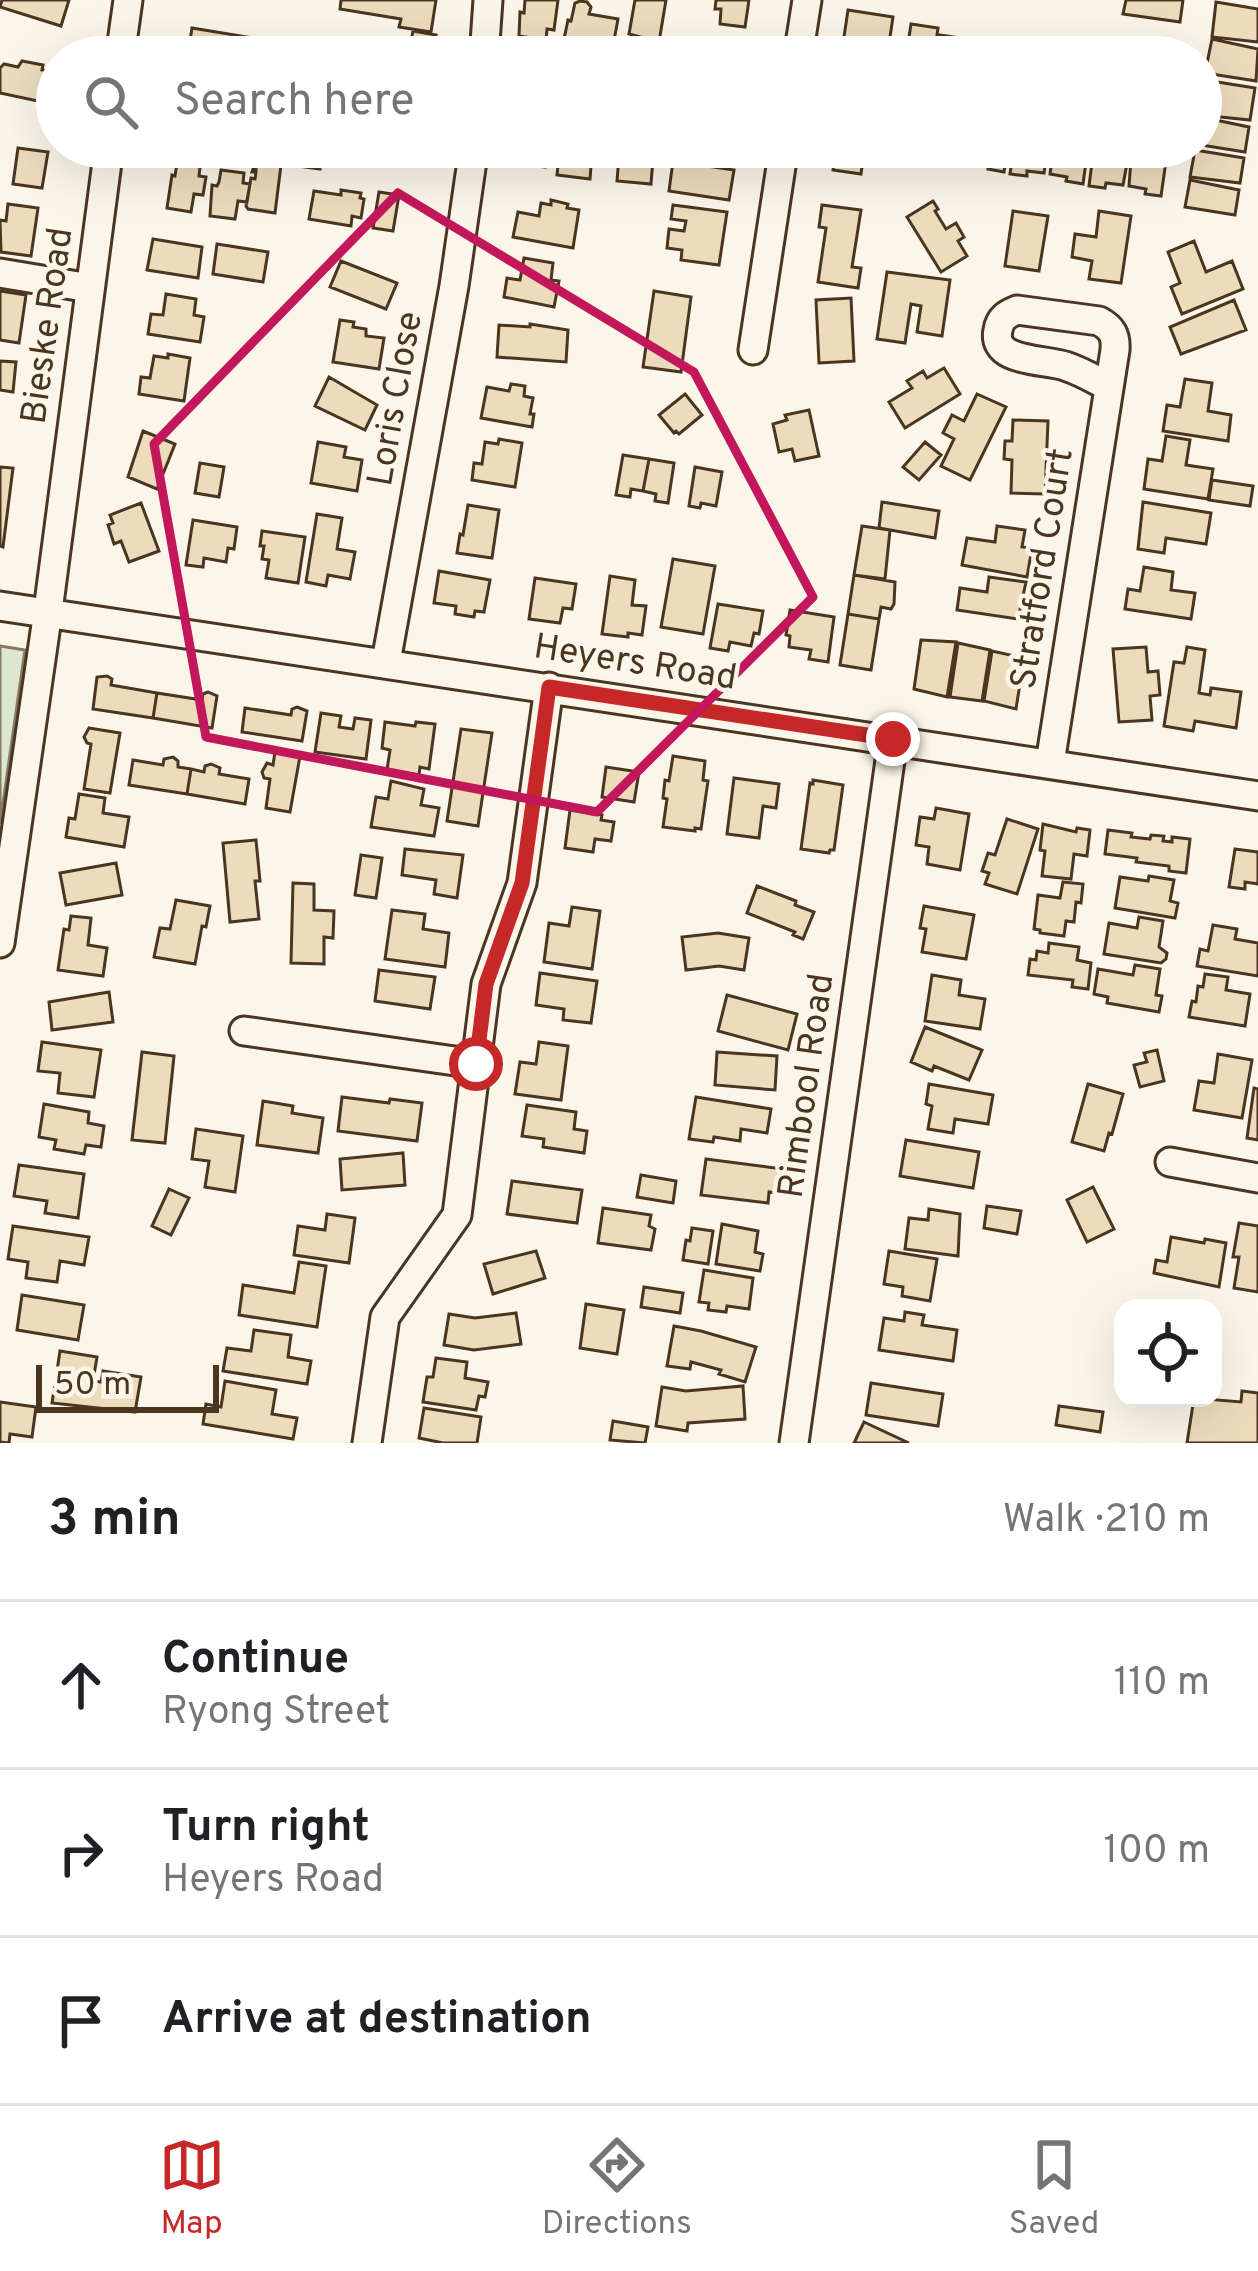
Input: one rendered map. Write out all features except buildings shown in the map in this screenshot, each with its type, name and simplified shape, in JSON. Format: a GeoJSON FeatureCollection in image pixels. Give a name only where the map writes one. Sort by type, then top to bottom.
{"type":"FeatureCollection","features":[{"type":"Feature","properties":{"kind":"street"},"geometry":{"type":"LineString","coordinates":[[124,36],[128,0]]}},
{"type":"Feature","properties":{"kind":"street"},"geometry":{"type":"LineString","coordinates":[[485,36],[488,0]]}},
{"type":"Feature","properties":{"kind":"street"},"geometry":{"type":"LineString","coordinates":[[801,36],[806,0]]}},
{"type":"Feature","properties":{"kind":"street","name":"Bieske Road"},"geometry":{"type":"LineString","coordinates":[[0,943],[106,168]]}},
{"type":"Feature","properties":{"kind":"street","name":"Loris Close"},"geometry":{"type":"LineString","coordinates":[[386,662],[471,168]]}},
{"type":"Feature","properties":{"kind":"street"},"geometry":{"type":"LineString","coordinates":[[753,350],[781,168]]}},
{"type":"Feature","properties":{"kind":"street"},"geometry":{"type":"LineString","coordinates":[[0,273],[90,288]]}},
{"type":"Feature","properties":{"kind":"street","name":"Stratford Court"},"geometry":{"type":"LineString","coordinates":[[1050,763],[1109,387]]}},
{"type":"Feature","properties":{"kind":"street","name":"Heyers Road"},"geometry":{"type":"LineString","coordinates":[[0,606],[1258,796]]}},
{"type":"Feature","properties":{"kind":"street"},"geometry":{"type":"LineString","coordinates":[[367,1443],[385,1317],[457,1215],[486,984],[522,883],[549,687]]}},
{"type":"Feature","properties":{"kind":"street","name":"Rimbool Road"},"geometry":{"type":"LineString","coordinates":[[794,1443],[893,739]]}},
{"type":"Feature","properties":{"kind":"street"},"geometry":{"type":"LineString","coordinates":[[244,1031],[476,1064]]}},
{"type":"Feature","properties":{"kind":"street"},"geometry":{"type":"LineString","coordinates":[[1170,1162],[1258,1178]]}},
{"type":"Feature","properties":{"kind":"highlighted area"},"geometry":{"type":"Polygon","coordinates":[[[398,193],[694,372],[813,597],[597,812],[206,737],[154,444],[398,193]]]}},
{"type":"Feature","properties":{"kind":"green space"},"geometry":{"type":"Polygon","coordinates":[[[0,646],[25,650],[0,824],[0,646]]]}},
{"type":"Feature","properties":{"kind":"route"},"geometry":{"type":"LineString","coordinates":[[476,1064],[486,984],[522,883],[549,687],[893,739]]}}]}
